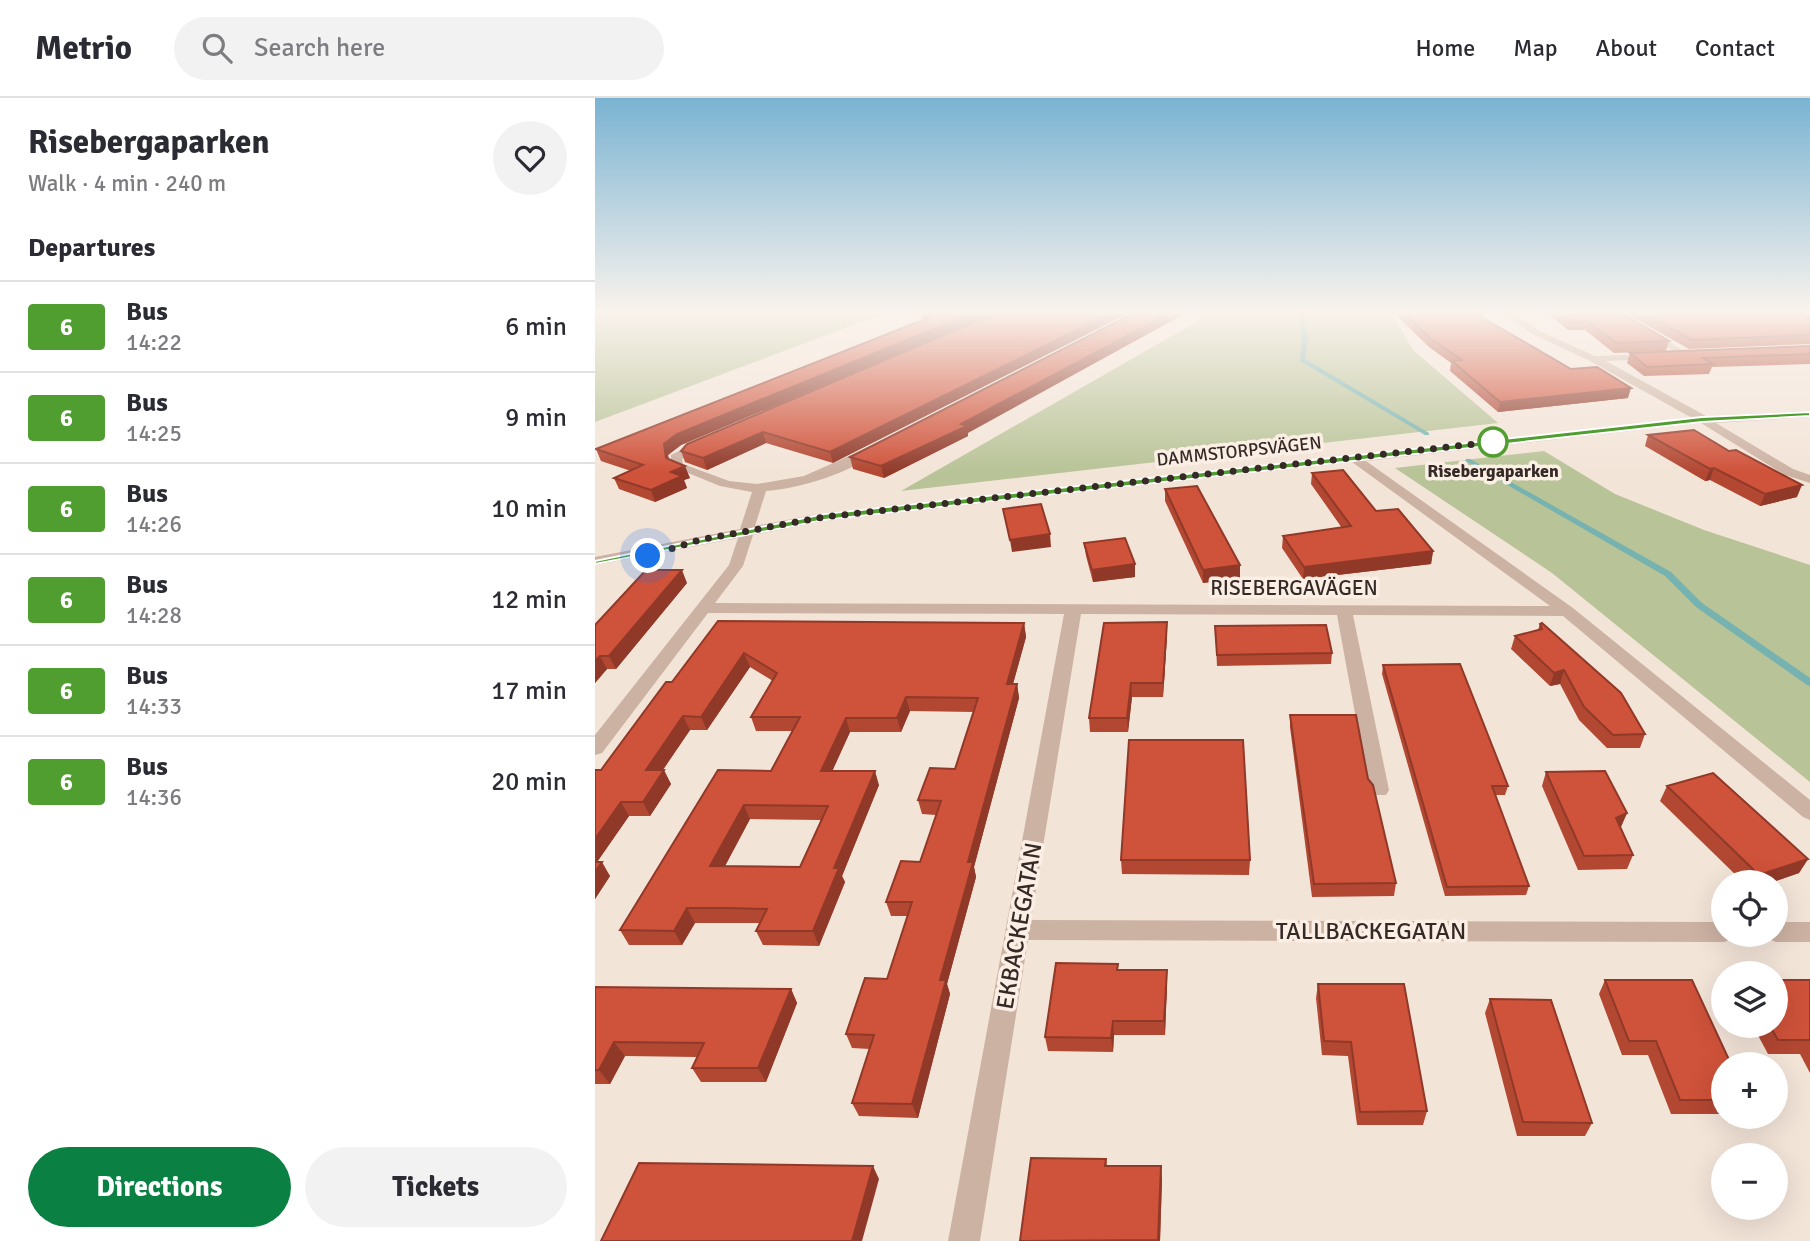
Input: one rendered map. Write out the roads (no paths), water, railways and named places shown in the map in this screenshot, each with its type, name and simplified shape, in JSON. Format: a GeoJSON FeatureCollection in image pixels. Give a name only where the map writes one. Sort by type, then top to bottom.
{"type":"FeatureCollection","features":[{"type":"Feature","properties":{"kind":"street"},"geometry":{"type":"LineString","coordinates":[[1607,366],[1789,472],[1810,479]]}},
{"type":"Feature","properties":{"kind":"street","name":"DAMMSTORPSVÄGEN"},"geometry":{"type":"LineString","coordinates":[[595,561],[824,517],[1702,420],[1810,414]]}},
{"type":"Feature","properties":{"kind":"street","name":"DAMMSTORPSVÄGEN"},"geometry":{"type":"LineString","coordinates":[[1785,415],[1810,426]]}},
{"type":"Feature","properties":{"kind":"street"},"geometry":{"type":"LineString","coordinates":[[711,440],[675,458],[677,466],[738,487],[761,488],[823,476],[882,446]]}},
{"type":"Feature","properties":{"kind":"street"},"geometry":{"type":"LineString","coordinates":[[1353,457],[1567,611],[1810,812]]}},
{"type":"Feature","properties":{"kind":"street"},"geometry":{"type":"LineString","coordinates":[[595,748],[736,566],[761,488]]}},
{"type":"Feature","properties":{"kind":"street","name":"DAMMSTORPSVÄGEN"},"geometry":{"type":"LineString","coordinates":[[595,572],[699,540]]}},
{"type":"Feature","properties":{"kind":"street","name":"RISEBERGAVÄGEN"},"geometry":{"type":"LineString","coordinates":[[705,608],[1567,611]]}},
{"type":"Feature","properties":{"kind":"street","name":"EKBACKEGATAN"},"geometry":{"type":"LineString","coordinates":[[964,1241],[1073,611]]}},
{"type":"Feature","properties":{"kind":"street"},"geometry":{"type":"LineString","coordinates":[[1344,611],[1379,790]]}},
{"type":"Feature","properties":{"kind":"street","name":"TALLBACKEGATAN"},"geometry":{"type":"LineString","coordinates":[[1018,930],[1711,932]]}},
{"type":"Feature","properties":{"kind":"street"},"geometry":{"type":"LineString","coordinates":[[1788,932],[1810,932]]}},
{"type":"Feature","properties":{"kind":"waterway"},"geometry":{"type":"LineString","coordinates":[[1313,366],[1427,434]]}},
{"type":"Feature","properties":{"kind":"waterway"},"geometry":{"type":"LineString","coordinates":[[1468,460],[1668,574],[1699,605],[1810,683]]}},
{"type":"Feature","properties":{"kind":"place","name":"Risebergaparken"},"geometry":{"type":"Point","coordinates":[1493,442]}}]}
